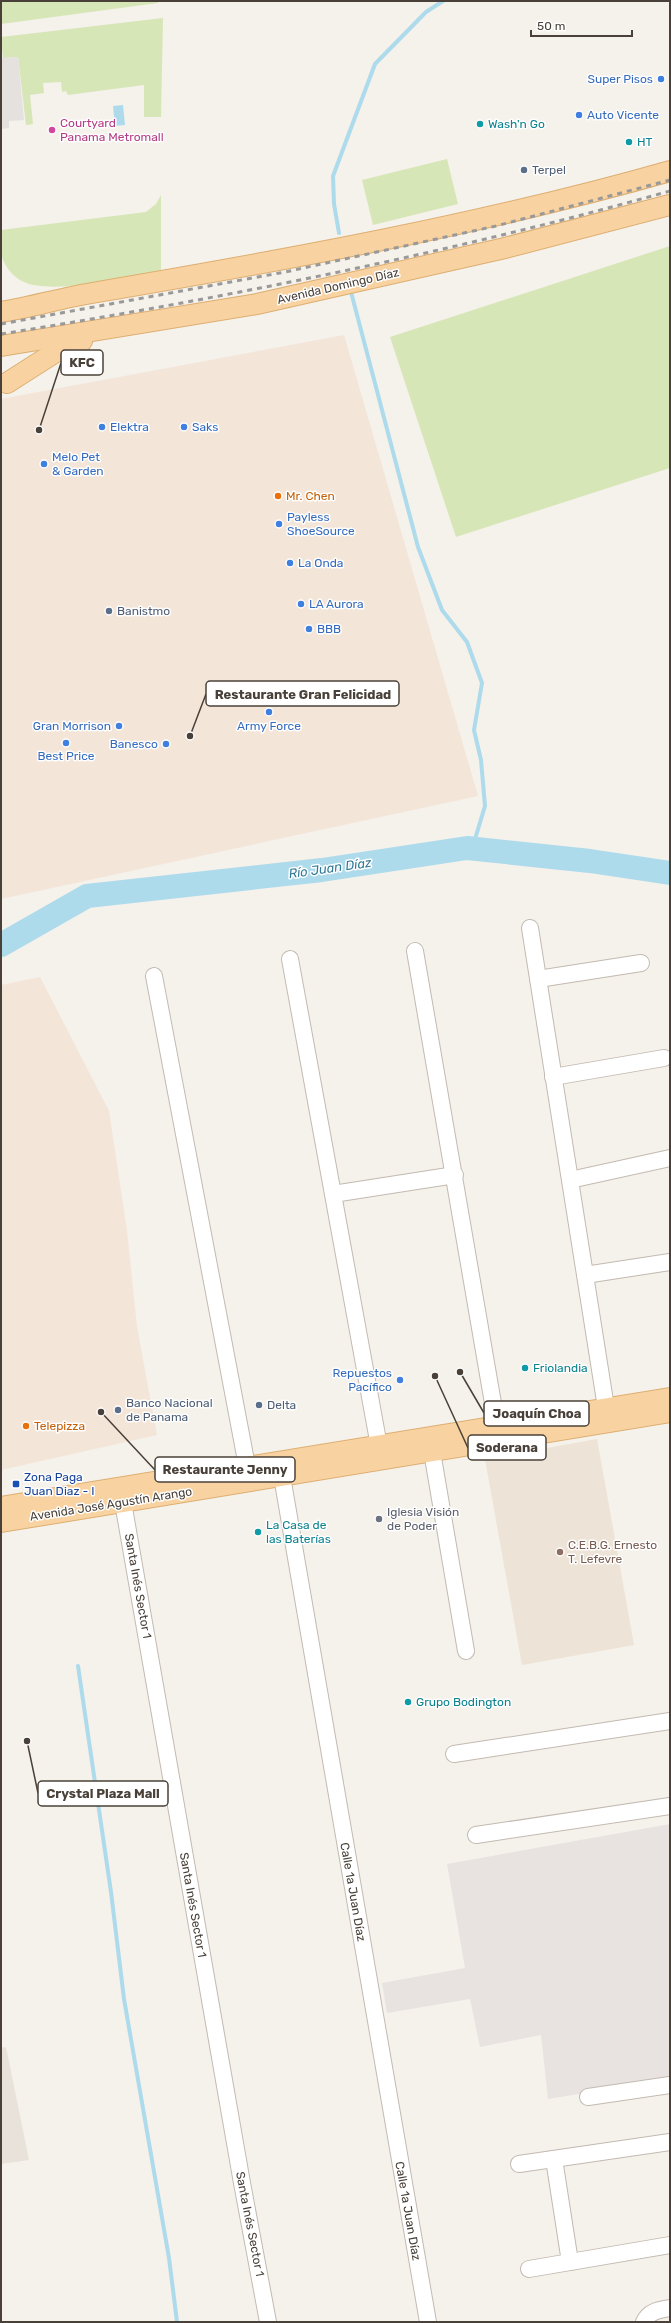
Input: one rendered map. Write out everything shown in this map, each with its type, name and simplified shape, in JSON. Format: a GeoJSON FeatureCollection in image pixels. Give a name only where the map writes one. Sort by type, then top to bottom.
{"type":"FeatureCollection","features":[{"type":"Feature","properties":{"kind":"main road"},"geometry":{"type":"LineString","coordinates":[[1,312],[90,293],[263,264],[481,220],[591,194],[670,171]]}},
{"type":"Feature","properties":{"kind":"main road","name":"Avenida Domingo Díaz"},"geometry":{"type":"LineString","coordinates":[[1,346],[257,304],[505,248],[670,205]]}},
{"type":"Feature","properties":{"kind":"main road"},"geometry":{"type":"LineString","coordinates":[[1,299],[90,293]]}},
{"type":"Feature","properties":{"kind":"main road"},"geometry":{"type":"LineString","coordinates":[[4,384],[54,353],[108,329]]}},
{"type":"Feature","properties":{"kind":"main road","name":"Avenida José Agustín Arango"},"geometry":{"type":"LineString","coordinates":[[1,1507],[122,1495],[608,1415],[670,1398]]}},
{"type":"Feature","properties":{"kind":"main road","name":"Avenida José Agustín Arango"},"geometry":{"type":"LineString","coordinates":[[608,1415],[670,1412]]}},
{"type":"Feature","properties":{"kind":"main road","name":"Avenida José Agustín Arango"},"geometry":{"type":"LineString","coordinates":[[1,1522],[247,1466],[281,1468]]}},
{"type":"Feature","properties":{"kind":"street"},"geometry":{"type":"LineString","coordinates":[[530,928],[608,1415]]}},
{"type":"Feature","properties":{"kind":"street"},"geometry":{"type":"LineString","coordinates":[[415,951],[455,1175],[498,1433]]}},
{"type":"Feature","properties":{"kind":"street"},"geometry":{"type":"LineString","coordinates":[[290,959],[380,1452]]}},
{"type":"Feature","properties":{"kind":"street"},"geometry":{"type":"LineString","coordinates":[[538,979],[642,963]]}},
{"type":"Feature","properties":{"kind":"street"},"geometry":{"type":"LineString","coordinates":[[154,976],[247,1466]]}},
{"type":"Feature","properties":{"kind":"street"},"geometry":{"type":"LineString","coordinates":[[554,1077],[664,1058]]}},
{"type":"Feature","properties":{"kind":"street"},"geometry":{"type":"LineString","coordinates":[[570,1180],[670,1158]]}},
{"type":"Feature","properties":{"kind":"street"},"geometry":{"type":"LineString","coordinates":[[333,1194],[455,1175]]}},
{"type":"Feature","properties":{"kind":"street"},"geometry":{"type":"LineString","coordinates":[[585,1275],[670,1262]]}},
{"type":"Feature","properties":{"kind":"street"},"geometry":{"type":"LineString","coordinates":[[430,1444],[466,1651]]}},
{"type":"Feature","properties":{"kind":"street","name":"Calle 1a Juan Díaz"},"geometry":{"type":"LineString","coordinates":[[281,1468],[428,2322]]}},
{"type":"Feature","properties":{"kind":"street","name":"Santa Inés Sector 1"},"geometry":{"type":"LineString","coordinates":[[122,1495],[239,2168],[268,2322]]}},
{"type":"Feature","properties":{"kind":"street"},"geometry":{"type":"LineString","coordinates":[[454,1754],[670,1721]]}},
{"type":"Feature","properties":{"kind":"street"},"geometry":{"type":"LineString","coordinates":[[476,1835],[670,1806]]}},
{"type":"Feature","properties":{"kind":"street"},"geometry":{"type":"LineString","coordinates":[[588,2097],[670,2084]]}},
{"type":"Feature","properties":{"kind":"street"},"geometry":{"type":"LineString","coordinates":[[519,2164],[670,2142]]}},
{"type":"Feature","properties":{"kind":"street"},"geometry":{"type":"LineString","coordinates":[[554,2159],[570,2262]]}},
{"type":"Feature","properties":{"kind":"street"},"geometry":{"type":"LineString","coordinates":[[529,2269],[670,2245]]}},
{"type":"Feature","properties":{"kind":"street"},"geometry":{"type":"LineString","coordinates":[[644,2322],[647,2316],[651,2313],[670,2308]]}},
{"type":"Feature","properties":{"kind":"shaded area"},"geometry":{"type":"Polygon","coordinates":[[[18,57],[24,120],[9,121],[9,128],[1,129],[1,58],[18,57]]]}},
{"type":"Feature","properties":{"kind":"shaded area"},"geometry":{"type":"Polygon","coordinates":[[[344,335],[478,796],[1,899],[1,399],[344,335]]]}},
{"type":"Feature","properties":{"kind":"shaded area"},"geometry":{"type":"Polygon","coordinates":[[[40,977],[109,1111],[127,1231],[137,1327],[157,1435],[1,1470],[1,985],[40,977]]]}},
{"type":"Feature","properties":{"kind":"shaded area","name":"C.E.B.G. Ernesto T. Lefevre"},"geometry":{"type":"Polygon","coordinates":[[[597,1439],[634,1645],[522,1665],[485,1459],[597,1439]]]}},
{"type":"Feature","properties":{"kind":"shaded area"},"geometry":{"type":"Polygon","coordinates":[[[670,1824],[670,2079],[548,2099],[541,2035],[480,2047],[470,1999],[387,2013],[382,1983],[465,1968],[447,1864],[670,1824]]]}},
{"type":"Feature","properties":{"kind":"shaded area"},"geometry":{"type":"Polygon","coordinates":[[[6,2047],[29,2160],[1,2164],[1,2048],[6,2047]]]}},
{"type":"Feature","properties":{"kind":"green space"},"geometry":{"type":"Polygon","coordinates":[[[1,1],[158,1],[158,3],[1,24],[1,1]]]}},
{"type":"Feature","properties":{"kind":"green space"},"geometry":{"type":"Polygon","coordinates":[[[163,18],[161,117],[144,117],[144,85],[68,95],[66,91],[62,92],[61,82],[43,83],[44,93],[30,95],[33,124],[26,125],[18,57],[3,58],[1,37],[163,18]]]}},
{"type":"Feature","properties":{"kind":"green space"},"geometry":{"type":"Polygon","coordinates":[[[447,159],[458,204],[373,225],[362,180],[447,159]]]}},
{"type":"Feature","properties":{"kind":"green space"},"geometry":{"type":"Polygon","coordinates":[[[161,195],[161,272],[91,284],[53,287],[37,286],[17,278],[10,272],[3,261],[1,251],[1,230],[146,212],[156,204],[161,195]]]}},
{"type":"Feature","properties":{"kind":"green space"},"geometry":{"type":"Polygon","coordinates":[[[670,246],[670,468],[456,537],[390,337],[670,246]]]}},
{"type":"Feature","properties":{"kind":"water"},"geometry":{"type":"Polygon","coordinates":[[[123,105],[125,125],[115,126],[113,106],[123,105]]]}},
{"type":"Feature","properties":{"kind":"waterway"},"geometry":{"type":"LineString","coordinates":[[339,233],[334,204],[333,176],[375,64],[426,12],[443,1]]}},
{"type":"Feature","properties":{"kind":"waterway"},"geometry":{"type":"LineString","coordinates":[[351,292],[418,547],[442,610],[467,642],[482,683],[474,730],[481,760],[485,806],[472,849]]}},
{"type":"Feature","properties":{"kind":"waterway","name":"Río Juan Díaz"},"geometry":{"type":"LineString","coordinates":[[1,945],[87,896],[322,870],[467,848],[590,861],[670,873]]}},
{"type":"Feature","properties":{"kind":"waterway"},"geometry":{"type":"LineString","coordinates":[[78,1666],[111,1892],[124,1999],[169,2258],[177,2322]]}},
{"type":"Feature","properties":{"kind":"railway"},"geometry":{"type":"LineString","coordinates":[[1,324],[285,272],[496,226],[670,180]]}},
{"type":"Feature","properties":{"kind":"railway"},"geometry":{"type":"LineString","coordinates":[[1,334],[170,305],[337,272],[504,234],[670,191]]}},
{"type":"Feature","properties":{"kind":"place","name":"Super Pisos"},"geometry":{"type":"Point","coordinates":[661,79]}},
{"type":"Feature","properties":{"kind":"place","name":"Auto Vicente"},"geometry":{"type":"Point","coordinates":[579,115]}},
{"type":"Feature","properties":{"kind":"place","name":"Wash'n Go"},"geometry":{"type":"Point","coordinates":[480,124]}},
{"type":"Feature","properties":{"kind":"place","name":"Courtyard Panama Metromall"},"geometry":{"type":"Point","coordinates":[52,130]}},
{"type":"Feature","properties":{"kind":"place","name":"HT"},"geometry":{"type":"Point","coordinates":[629,142]}},
{"type":"Feature","properties":{"kind":"place","name":"Terpel"},"geometry":{"type":"Point","coordinates":[524,170]}},
{"type":"Feature","properties":{"kind":"place","name":"Elektra"},"geometry":{"type":"Point","coordinates":[102,427]}},
{"type":"Feature","properties":{"kind":"place","name":"Saks"},"geometry":{"type":"Point","coordinates":[184,427]}},
{"type":"Feature","properties":{"kind":"place","name":"KFC"},"geometry":{"type":"Point","coordinates":[39,430]}},
{"type":"Feature","properties":{"kind":"place","name":"Melo Pet & Garden"},"geometry":{"type":"Point","coordinates":[44,464]}},
{"type":"Feature","properties":{"kind":"place","name":"Mr. Chen"},"geometry":{"type":"Point","coordinates":[278,496]}},
{"type":"Feature","properties":{"kind":"place","name":"Payless ShoeSource"},"geometry":{"type":"Point","coordinates":[279,524]}},
{"type":"Feature","properties":{"kind":"place","name":"La Onda"},"geometry":{"type":"Point","coordinates":[290,563]}},
{"type":"Feature","properties":{"kind":"place","name":"LA Aurora"},"geometry":{"type":"Point","coordinates":[301,604]}},
{"type":"Feature","properties":{"kind":"place","name":"Banistmo"},"geometry":{"type":"Point","coordinates":[109,611]}},
{"type":"Feature","properties":{"kind":"place","name":"BBB"},"geometry":{"type":"Point","coordinates":[309,629]}},
{"type":"Feature","properties":{"kind":"place","name":"Army Force"},"geometry":{"type":"Point","coordinates":[269,712]}},
{"type":"Feature","properties":{"kind":"place","name":"Gran Morrison"},"geometry":{"type":"Point","coordinates":[119,726]}},
{"type":"Feature","properties":{"kind":"place","name":"Restaurante Gran Felicidad"},"geometry":{"type":"Point","coordinates":[190,736]}},
{"type":"Feature","properties":{"kind":"place","name":"Best Price"},"geometry":{"type":"Point","coordinates":[66,743]}},
{"type":"Feature","properties":{"kind":"place","name":"Banesco"},"geometry":{"type":"Point","coordinates":[166,744]}},
{"type":"Feature","properties":{"kind":"place","name":"Friolandia"},"geometry":{"type":"Point","coordinates":[525,1368]}},
{"type":"Feature","properties":{"kind":"place","name":"Joaquín Choa"},"geometry":{"type":"Point","coordinates":[460,1372]}},
{"type":"Feature","properties":{"kind":"place","name":"Soderana"},"geometry":{"type":"Point","coordinates":[435,1376]}},
{"type":"Feature","properties":{"kind":"place","name":"Repuestos Pacífico"},"geometry":{"type":"Point","coordinates":[400,1380]}},
{"type":"Feature","properties":{"kind":"place","name":"Delta"},"geometry":{"type":"Point","coordinates":[259,1405]}},
{"type":"Feature","properties":{"kind":"place","name":"Banco Nacional de Panama"},"geometry":{"type":"Point","coordinates":[118,1410]}},
{"type":"Feature","properties":{"kind":"place","name":"Restaurante Jenny"},"geometry":{"type":"Point","coordinates":[101,1412]}},
{"type":"Feature","properties":{"kind":"place","name":"Telepizza"},"geometry":{"type":"Point","coordinates":[26,1426]}},
{"type":"Feature","properties":{"kind":"place","name":"Zona Paga Juan Diaz - I"},"geometry":{"type":"Point","coordinates":[16,1484]}},
{"type":"Feature","properties":{"kind":"place","name":"Iglesia Visión de Poder"},"geometry":{"type":"Point","coordinates":[379,1519]}},
{"type":"Feature","properties":{"kind":"place","name":"La Casa de las Baterías"},"geometry":{"type":"Point","coordinates":[258,1532]}},
{"type":"Feature","properties":{"kind":"place","name":"C.E.B.G. Ernesto T. Lefevre"},"geometry":{"type":"Point","coordinates":[560,1552]}},
{"type":"Feature","properties":{"kind":"place","name":"Grupo Bodington"},"geometry":{"type":"Point","coordinates":[408,1702]}},
{"type":"Feature","properties":{"kind":"place","name":"Crystal Plaza Mall"},"geometry":{"type":"Point","coordinates":[27,1741]}}]}
